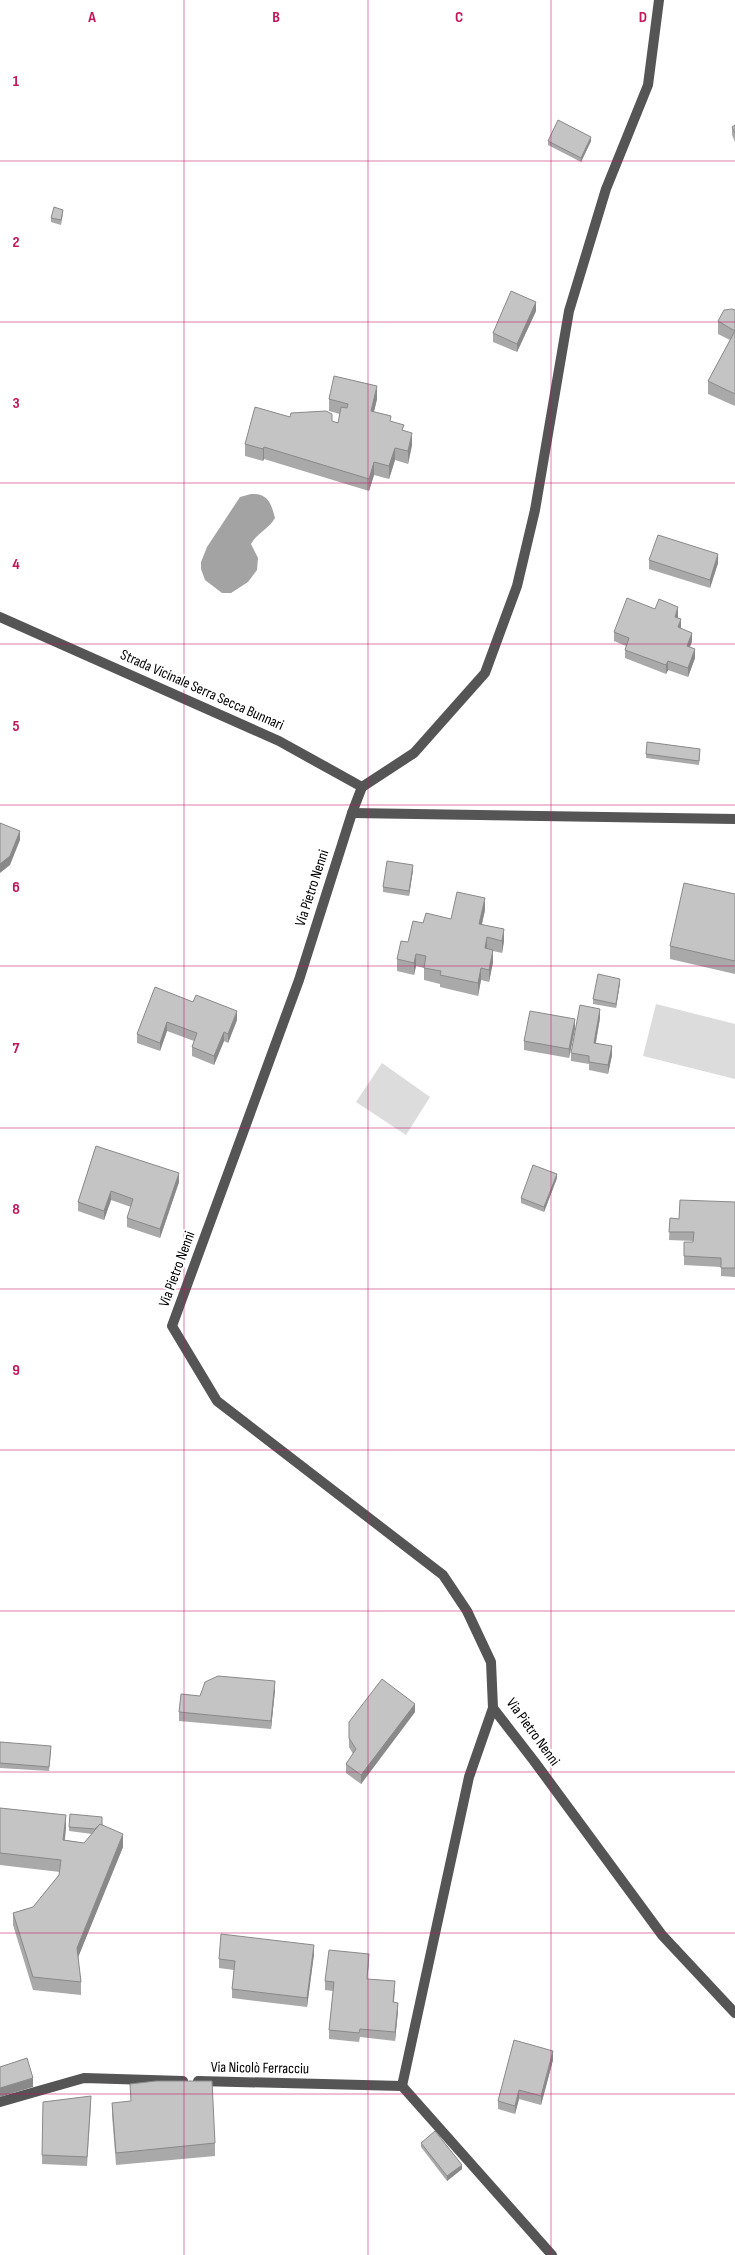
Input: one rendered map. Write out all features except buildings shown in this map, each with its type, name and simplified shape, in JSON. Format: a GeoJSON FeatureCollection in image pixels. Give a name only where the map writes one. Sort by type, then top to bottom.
{"type":"FeatureCollection","features":[{"type":"Feature","properties":{"kind":"street"},"geometry":{"type":"LineString","coordinates":[[659,0],[648,85],[606,189],[569,311],[531,529],[517,586],[485,673],[414,753],[362,787],[352,813],[735,819]]}},
{"type":"Feature","properties":{"kind":"street","name":"Strada Vicinale Serra Secca Bunnari"},"geometry":{"type":"LineString","coordinates":[[0,617],[279,741],[362,787]]}},
{"type":"Feature","properties":{"kind":"street","name":"Via Pietro Nenni"},"geometry":{"type":"LineString","coordinates":[[352,813],[299,980],[172,1326],[217,1401],[443,1576],[467,1611],[491,1662],[493,1708],[662,1935],[735,2013]]}},
{"type":"Feature","properties":{"kind":"street"},"geometry":{"type":"LineString","coordinates":[[493,1708],[468,1777],[402,2086],[552,2255]]}},
{"type":"Feature","properties":{"kind":"street","name":"Via Nicolò Ferracciu"},"geometry":{"type":"LineString","coordinates":[[0,2102],[84,2078],[402,2086]]}},
{"type":"Feature","properties":{"kind":"shaded area"},"geometry":{"type":"Polygon","coordinates":[[[251,494],[261,495],[268,500],[275,518],[251,544],[258,558],[257,570],[248,582],[231,593],[222,593],[205,580],[201,569],[201,562],[207,547],[240,497],[251,494]]]}},
{"type":"Feature","properties":{"kind":"shaded area"},"geometry":{"type":"Polygon","coordinates":[[[656,1004],[735,1024],[735,1079],[643,1056],[656,1004]]]}},
{"type":"Feature","properties":{"kind":"shaded area"},"geometry":{"type":"Polygon","coordinates":[[[382,1063],[430,1097],[406,1135],[356,1102],[382,1063]]]}}]}
